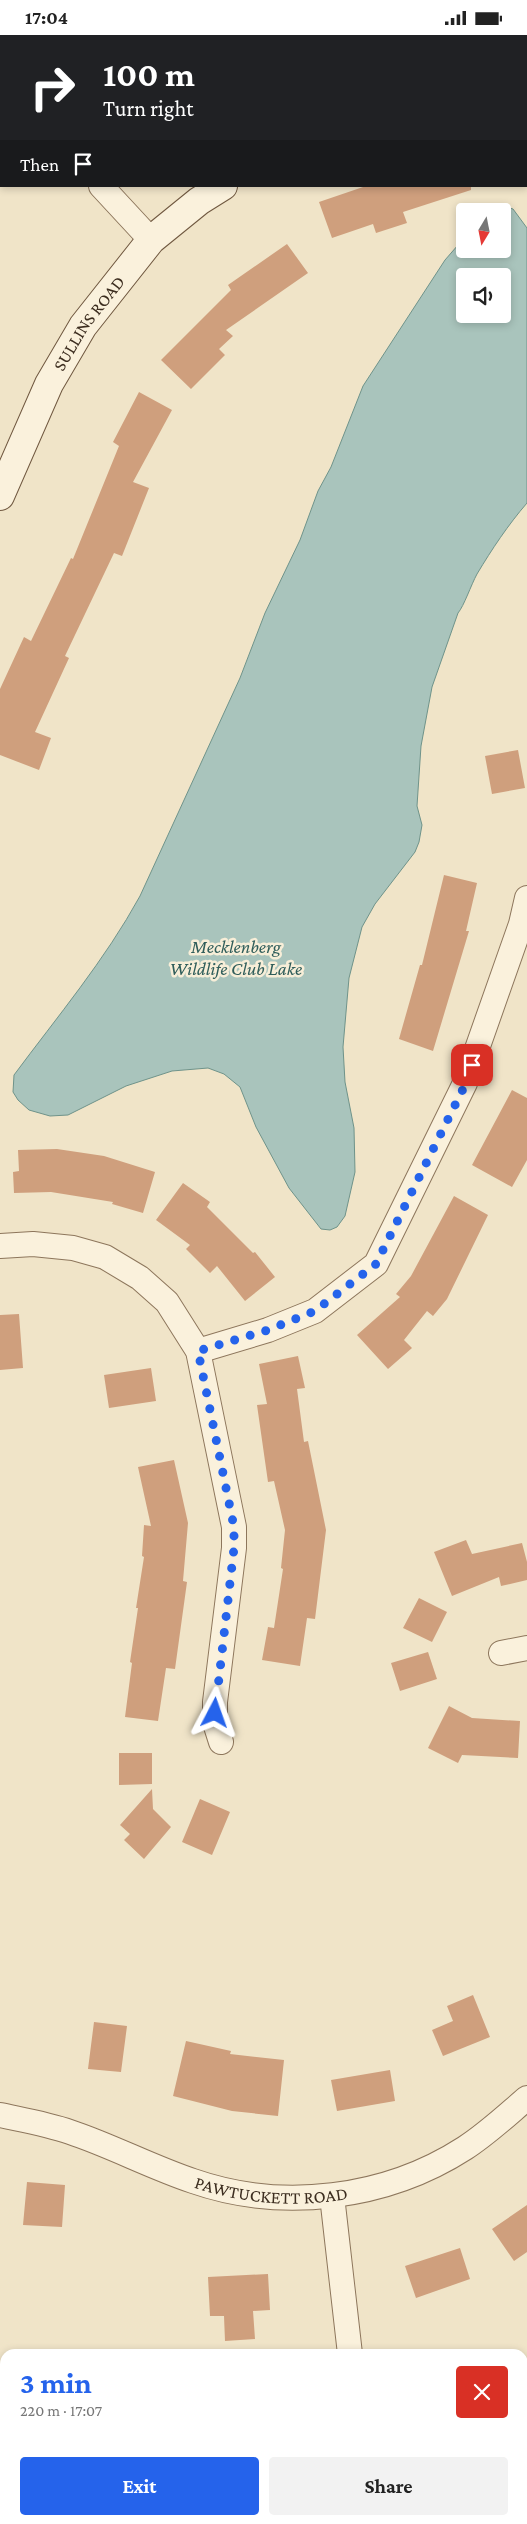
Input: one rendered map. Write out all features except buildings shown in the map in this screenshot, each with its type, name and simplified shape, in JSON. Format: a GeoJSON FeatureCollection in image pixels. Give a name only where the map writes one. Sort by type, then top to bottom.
{"type":"FeatureCollection","features":[{"type":"Feature","properties":{"kind":"street"},"geometry":{"type":"LineString","coordinates":[[102,187],[150,240]]}},
{"type":"Feature","properties":{"kind":"street","name":"SULLINS ROAD"},"geometry":{"type":"LineString","coordinates":[[0,496],[49,384],[82,326],[150,240],[199,201],[221,187]]}},
{"type":"Feature","properties":{"kind":"street"},"geometry":{"type":"LineString","coordinates":[[198,1351],[268,1330],[315,1311],[376,1264],[466,1083],[521,925],[527,898]]}},
{"type":"Feature","properties":{"kind":"street"},"geometry":{"type":"LineString","coordinates":[[0,1246],[33,1244],[73,1248],[105,1257],[140,1278],[167,1302],[198,1351],[234,1527],[234,1548],[215,1702],[215,1723],[221,1742]]}},
{"type":"Feature","properties":{"kind":"street"},"geometry":{"type":"LineString","coordinates":[[501,1653],[527,1648]]}},
{"type":"Feature","properties":{"kind":"street","name":"PAWTUCKETT ROAD"},"geometry":{"type":"LineString","coordinates":[[0,2115],[70,2132],[194,2182],[226,2190],[271,2197],[308,2198],[356,2192],[423,2170],[465,2148],[527,2098]]}},
{"type":"Feature","properties":{"kind":"street"},"geometry":{"type":"LineString","coordinates":[[332,2196],[349,2349]]}},
{"type":"Feature","properties":{"kind":"water","name":"Mecklenberg Wildlife Club Lake"},"geometry":{"type":"Polygon","coordinates":[[[511,208],[527,228],[527,503],[494,546],[477,574],[458,613],[432,687],[421,746],[417,806],[422,825],[419,842],[415,852],[375,904],[362,927],[349,978],[343,1047],[345,1082],[354,1128],[355,1172],[345,1216],[337,1227],[330,1230],[321,1229],[289,1188],[256,1127],[240,1087],[224,1074],[208,1068],[172,1071],[126,1086],[68,1115],[50,1116],[29,1110],[18,1100],[13,1092],[14,1075],[112,943],[140,896],[240,678],[265,613],[300,540],[318,491],[331,467],[363,386],[445,260],[456,247],[456,258],[511,258],[511,208]]]}},
{"type":"Feature","properties":{"kind":"route"},"geometry":{"type":"LineString","coordinates":[[215,1713],[234,1548],[234,1527],[198,1351],[268,1330],[315,1311],[376,1264],[428,1155],[466,1083],[472,1065]]}}]}
